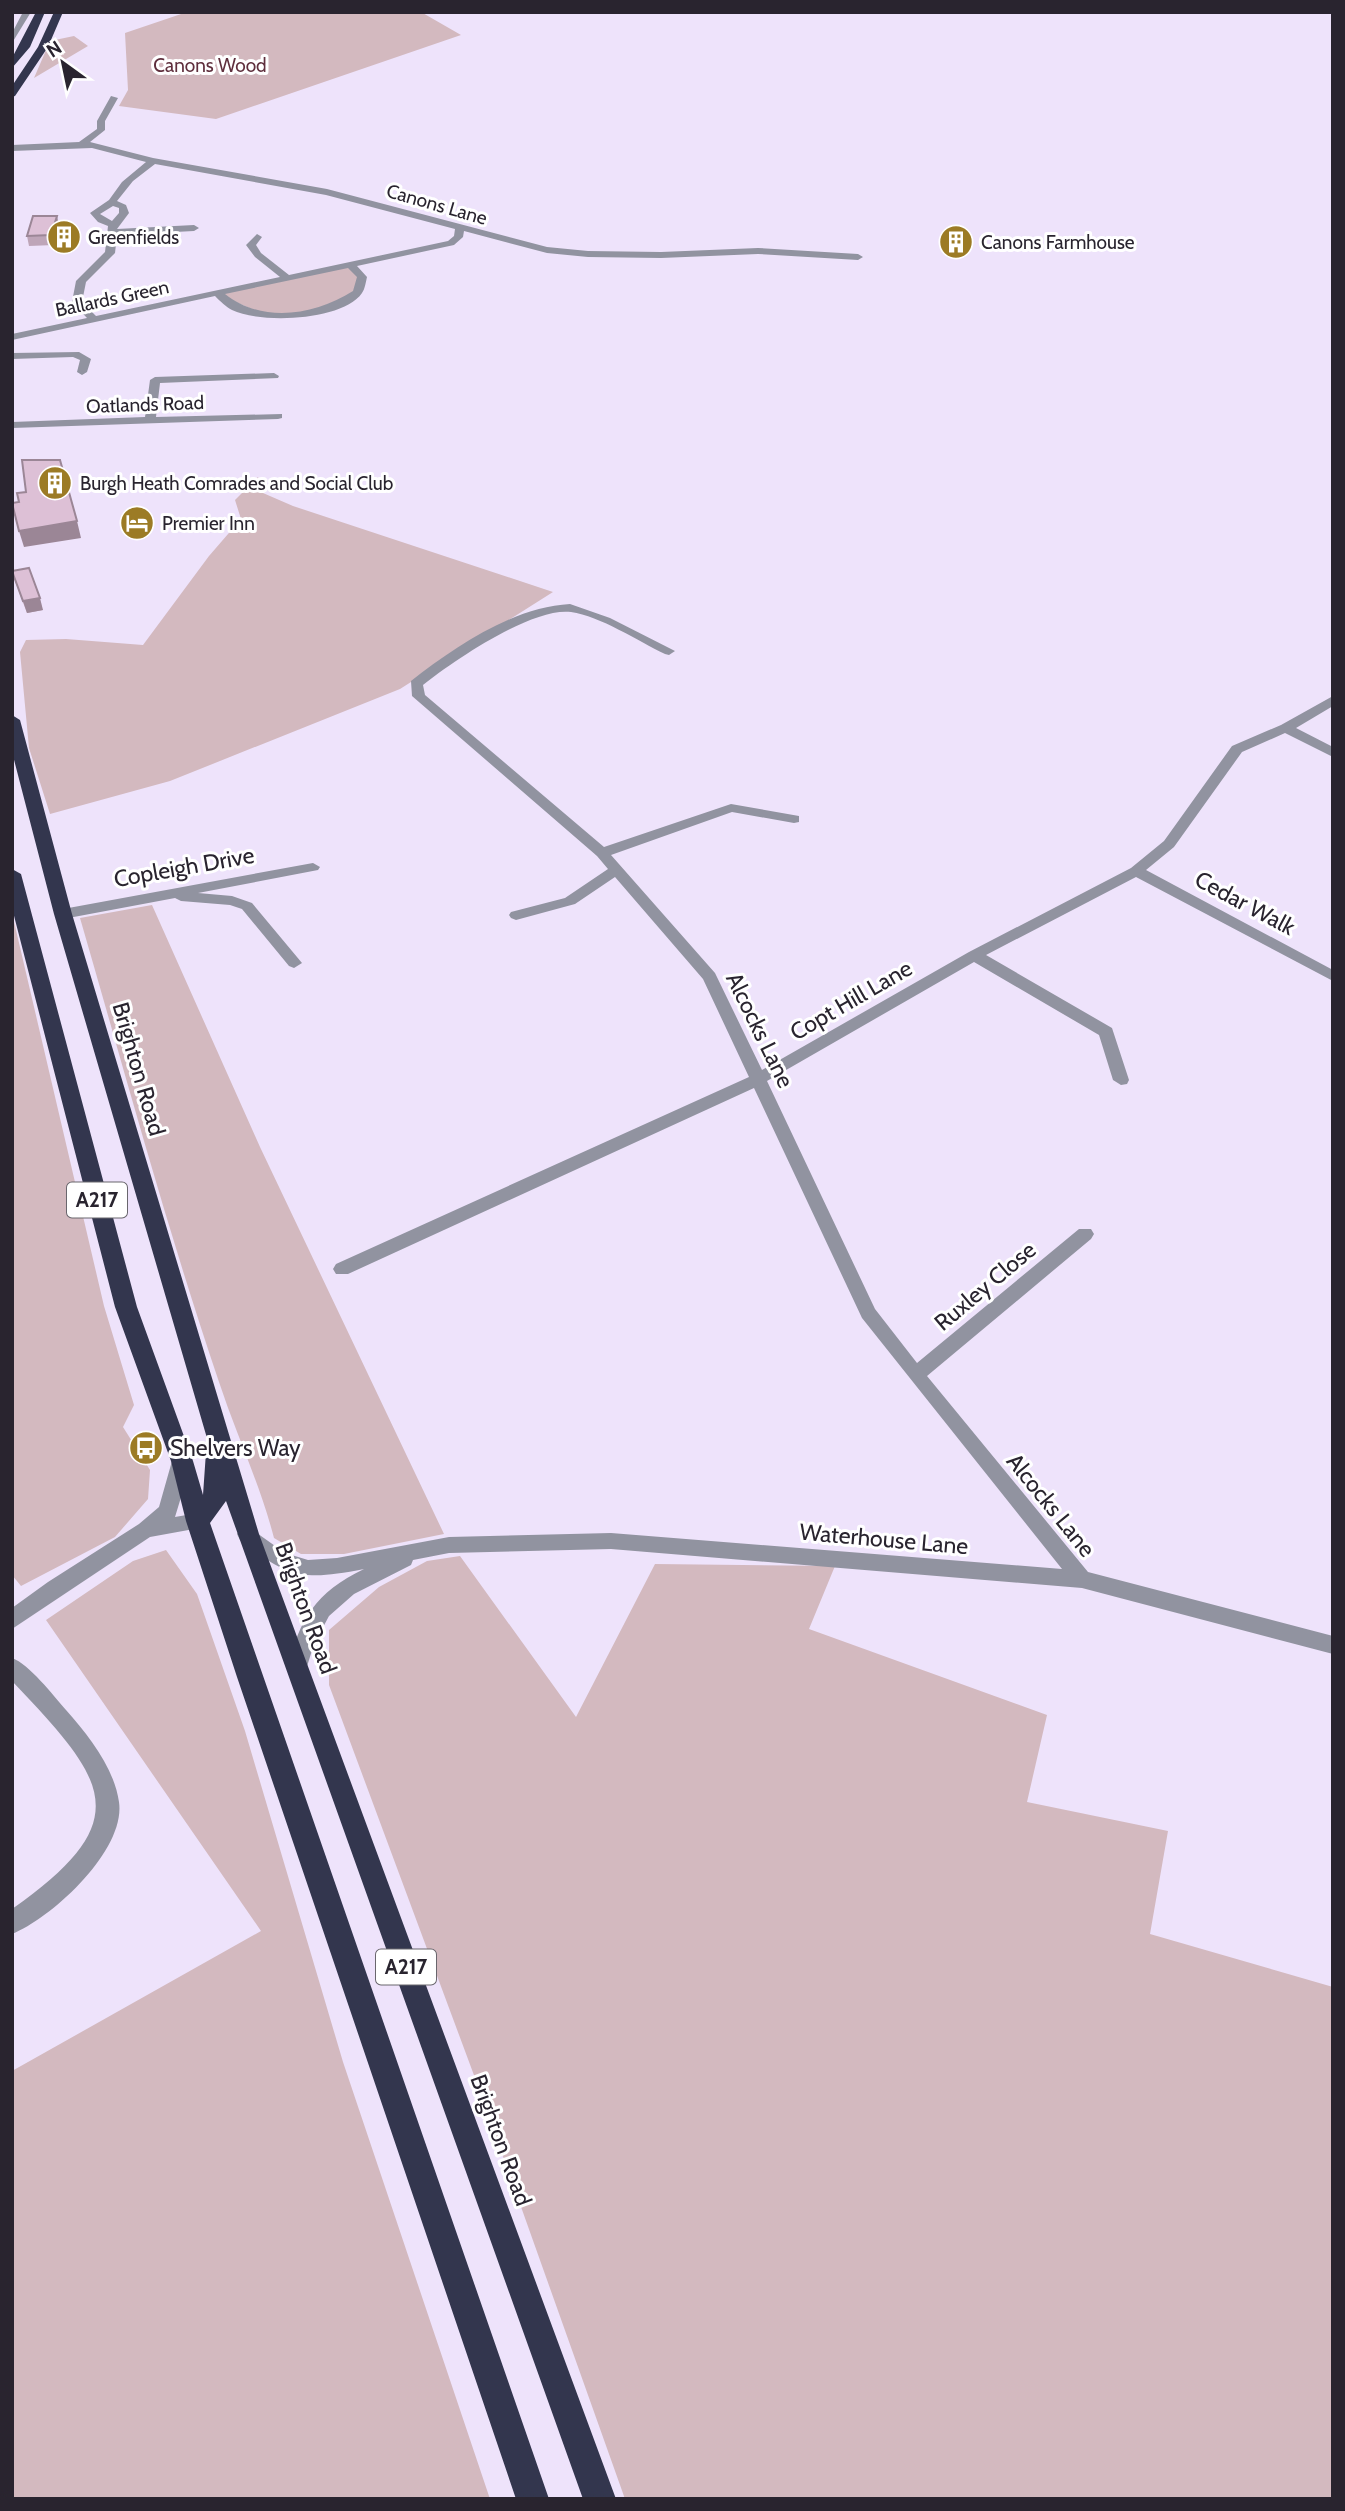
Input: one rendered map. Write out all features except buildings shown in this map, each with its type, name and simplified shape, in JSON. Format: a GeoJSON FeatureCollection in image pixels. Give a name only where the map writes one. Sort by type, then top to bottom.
{"type":"FeatureCollection","features":[{"type":"Feature","properties":{"kind":"highway"},"geometry":{"type":"LineString","coordinates":[[12,65],[25,47],[41,12]]}},
{"type":"Feature","properties":{"kind":"highway"},"geometry":{"type":"LineString","coordinates":[[12,94],[43,47],[59,12]]}},
{"type":"Feature","properties":{"kind":"highway","name":"Brighton Road"},"geometry":{"type":"LineString","coordinates":[[12,720],[63,914],[247,1534],[600,2499]]}},
{"type":"Feature","properties":{"kind":"highway","name":"A217"},"geometry":{"type":"LineString","coordinates":[[12,874],[125,1307],[182,1461],[198,1521],[533,2499]]}},
{"type":"Feature","properties":{"kind":"highway"},"geometry":{"type":"LineString","coordinates":[[198,1521],[214,1501],[218,1434]]}},
{"type":"Feature","properties":{"kind":"street"},"geometry":{"type":"LineString","coordinates":[[12,41],[27,12]]}},
{"type":"Feature","properties":{"kind":"street"},"geometry":{"type":"LineString","coordinates":[[82,144],[101,130],[101,121],[114,98]]}},
{"type":"Feature","properties":{"kind":"street","name":"Canons Lane"},"geometry":{"type":"LineString","coordinates":[[12,148],[82,144],[153,161],[316,190],[547,250],[588,254],[661,255],[758,251],[858,257]]}},
{"type":"Feature","properties":{"kind":"street"},"geometry":{"type":"LineString","coordinates":[[153,161],[135,172],[113,202],[95,213],[112,229],[194,228]]}},
{"type":"Feature","properties":{"kind":"street"},"geometry":{"type":"LineString","coordinates":[[94,320],[77,302],[81,281],[110,253],[112,229],[124,213],[123,207],[113,202]]}},
{"type":"Feature","properties":{"kind":"street"},"geometry":{"type":"LineString","coordinates":[[452,243],[458,237],[460,227]]}},
{"type":"Feature","properties":{"kind":"street","name":"Ballards Green"},"geometry":{"type":"LineString","coordinates":[[12,337],[452,243],[481,234]]}},
{"type":"Feature","properties":{"kind":"street"},"geometry":{"type":"LineString","coordinates":[[257,237],[251,245],[258,255],[287,278]]}},
{"type":"Feature","properties":{"kind":"street"},"geometry":{"type":"LineString","coordinates":[[218,294],[236,308],[262,314],[299,316],[337,306],[358,292],[362,277],[350,265]]}},
{"type":"Feature","properties":{"kind":"street"},"geometry":{"type":"LineString","coordinates":[[12,355],[75,354],[86,359],[82,372]]}},
{"type":"Feature","properties":{"kind":"street"},"geometry":{"type":"LineString","coordinates":[[150,421],[155,380],[274,376]]}},
{"type":"Feature","properties":{"kind":"street","name":"Oatlands Road"},"geometry":{"type":"LineString","coordinates":[[12,425],[278,416]]}},
{"type":"Feature","properties":{"kind":"street","name":"Alcocks Lane"},"geometry":{"type":"LineString","coordinates":[[669,651],[580,611],[562,607],[518,620],[442,665],[416,684],[419,696],[602,853],[710,977],[868,1313],[1082,1579]]}},
{"type":"Feature","properties":{"kind":"street","name":"Copt Hill Lane"},"geometry":{"type":"LineString","coordinates":[[342,1269],[759,1079],[974,955],[1136,871],[1168,844],[1237,749],[1286,728],[1333,700]]}},
{"type":"Feature","properties":{"kind":"street"},"geometry":{"type":"LineString","coordinates":[[1286,728],[1333,753]]}},
{"type":"Feature","properties":{"kind":"street"},"geometry":{"type":"LineString","coordinates":[[602,853],[731,808],[794,819]]}},
{"type":"Feature","properties":{"kind":"street","name":"Copleigh Drive"},"geometry":{"type":"LineString","coordinates":[[63,914],[157,894],[313,867]]}},
{"type":"Feature","properties":{"kind":"street"},"geometry":{"type":"LineString","coordinates":[[516,915],[570,901],[618,869]]}},
{"type":"Feature","properties":{"kind":"street","name":"Cedar Walk"},"geometry":{"type":"LineString","coordinates":[[1136,871],[1333,975]]}},
{"type":"Feature","properties":{"kind":"street"},"geometry":{"type":"LineString","coordinates":[[157,894],[232,901],[247,906],[294,963]]}},
{"type":"Feature","properties":{"kind":"street"},"geometry":{"type":"LineString","coordinates":[[974,955],[1106,1032],[1121,1080]]}},
{"type":"Feature","properties":{"kind":"street","name":"Ruxley Close"},"geometry":{"type":"LineString","coordinates":[[916,1376],[1086,1234]]}},
{"type":"Feature","properties":{"kind":"street"},"geometry":{"type":"LineString","coordinates":[[12,1620],[55,1588],[146,1530],[168,1511],[182,1461]]}},
{"type":"Feature","properties":{"kind":"street"},"geometry":{"type":"LineString","coordinates":[[146,1530],[198,1521]]}},
{"type":"Feature","properties":{"kind":"street","name":"Waterhouse Lane"},"geometry":{"type":"LineString","coordinates":[[247,1534],[279,1559],[308,1568],[337,1566],[449,1545],[611,1541],[1082,1579],[1333,1645]]}},
{"type":"Feature","properties":{"kind":"street","name":"Waterhouse Lane"},"geometry":{"type":"LineString","coordinates":[[297,1670],[308,1628],[326,1602],[338,1593],[423,1549]]}},
{"type":"Feature","properties":{"kind":"street"},"geometry":{"type":"LineString","coordinates":[[12,1667],[73,1732],[109,1803],[103,1830],[85,1864],[53,1894],[12,1923]]}},
{"type":"Feature","properties":{"kind":"green space","name":"Canons Wood"},"geometry":{"type":"Polygon","coordinates":[[[187,12],[421,12],[461,35],[216,119],[119,106],[128,90],[125,33],[187,12]]]}},
{"type":"Feature","properties":{"kind":"green space"},"geometry":{"type":"Polygon","coordinates":[[[74,36],[88,46],[34,78],[50,41],[74,36]]]}},
{"type":"Feature","properties":{"kind":"green space"},"geometry":{"type":"Polygon","coordinates":[[[350,265],[362,277],[358,292],[299,316],[263,314],[218,294],[350,265]]]}},
{"type":"Feature","properties":{"kind":"green space"},"geometry":{"type":"Polygon","coordinates":[[[258,477],[263,493],[293,506],[553,592],[400,689],[170,781],[50,814],[29,748],[20,652],[26,640],[66,639],[143,645],[209,556],[241,519],[235,500],[258,477]]]}},
{"type":"Feature","properties":{"kind":"green space"},"geometry":{"type":"Polygon","coordinates":[[[152,905],[260,1147],[444,1534],[344,1554],[301,1554],[274,1538],[182,1267],[80,918],[152,905]]]}},
{"type":"Feature","properties":{"kind":"green space"},"geometry":{"type":"Polygon","coordinates":[[[12,913],[104,1306],[134,1405],[123,1427],[150,1470],[148,1499],[115,1537],[21,1586],[12,1575],[12,913]]]}},
{"type":"Feature","properties":{"kind":"green space"},"geometry":{"type":"Polygon","coordinates":[[[166,1550],[197,1594],[245,1731],[343,2062],[490,2499],[15,2499],[12,2494],[12,2071],[261,1931],[46,1620],[133,1561],[166,1550]]]}},
{"type":"Feature","properties":{"kind":"green space"},"geometry":{"type":"Polygon","coordinates":[[[460,1556],[576,1717],[655,1564],[835,1566],[809,1629],[1047,1715],[1027,1802],[1168,1831],[1150,1934],[1333,1987],[1333,2499],[625,2499],[478,2086],[329,1685],[329,1630],[379,1587],[427,1561],[460,1556]]]}},
{"type":"Feature","properties":{"kind":"place","name":"Greenfields"},"geometry":{"type":"Point","coordinates":[64,237]}},
{"type":"Feature","properties":{"kind":"place","name":"Canons Farmhouse"},"geometry":{"type":"Point","coordinates":[956,242]}},
{"type":"Feature","properties":{"kind":"place","name":"Burgh Heath Comrades and Social Club"},"geometry":{"type":"Point","coordinates":[55,483]}},
{"type":"Feature","properties":{"kind":"place","name":"Premier Inn"},"geometry":{"type":"Point","coordinates":[137,523]}},
{"type":"Feature","properties":{"kind":"place","name":"Shelvers Way"},"geometry":{"type":"Point","coordinates":[146,1448]}}]}
